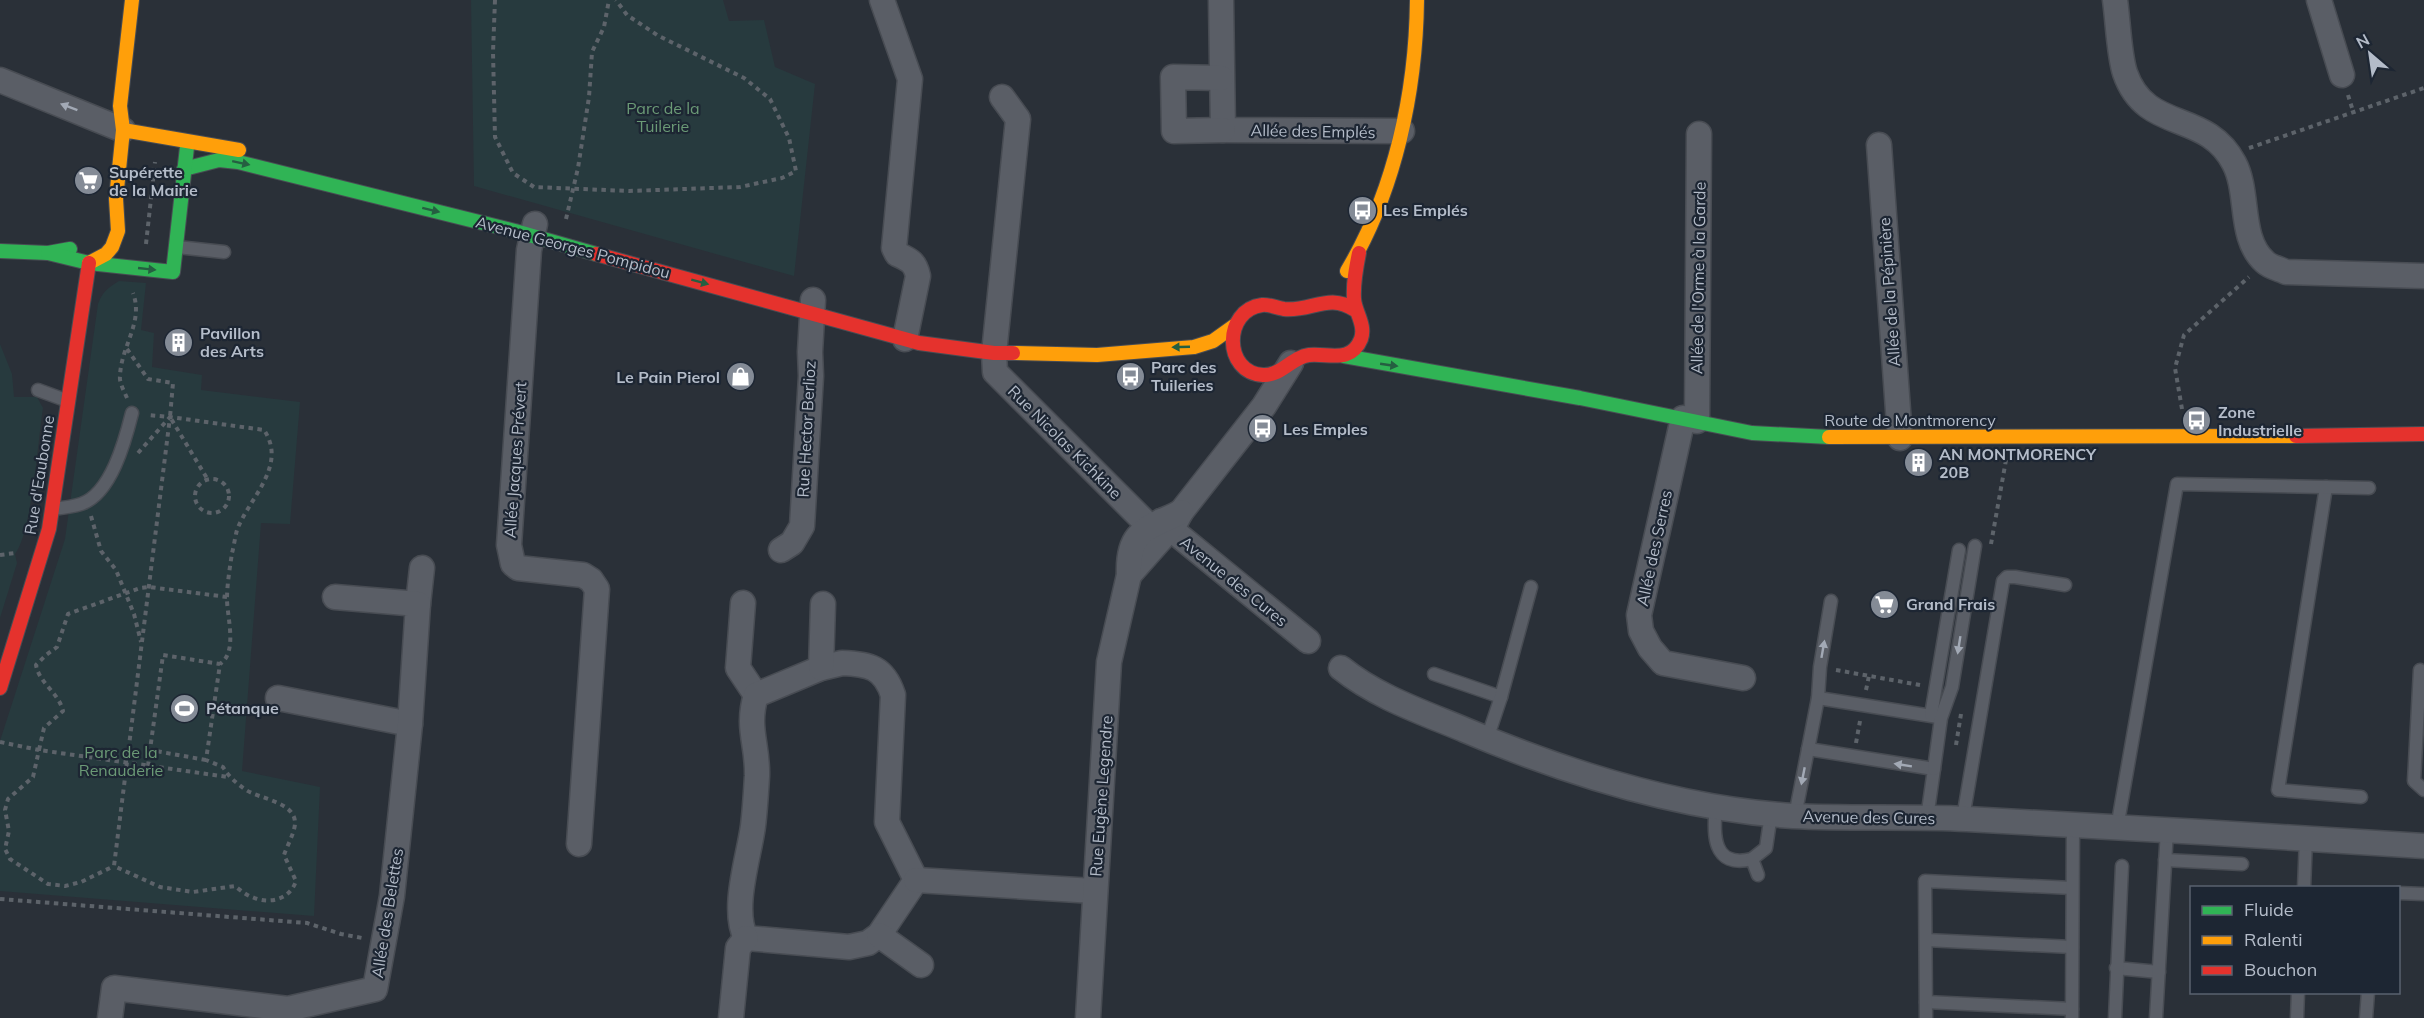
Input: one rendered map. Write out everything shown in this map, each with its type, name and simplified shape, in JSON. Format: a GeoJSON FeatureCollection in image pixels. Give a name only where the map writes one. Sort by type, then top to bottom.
{"type":"FeatureCollection","features":[{"type":"Feature","properties":{"kind":"main road"},"geometry":{"type":"LineString","coordinates":[[89,263],[106,254],[116,238],[119,223],[116,199],[123,130],[120,106],[132,0]]}},
{"type":"Feature","properties":{"kind":"main road"},"geometry":{"type":"LineString","coordinates":[[1323,301],[1329,297],[1359,253],[1391,172],[1412,79],[1418,25],[1418,0]]}},
{"type":"Feature","properties":{"kind":"main road","name":"Avenue Georges Pompidou"},"geometry":{"type":"LineString","coordinates":[[123,130],[240,150],[812,306],[907,333],[920,343],[994,353],[1097,355],[1165,363]]}},
{"type":"Feature","properties":{"kind":"main road"},"geometry":{"type":"LineString","coordinates":[[0,251],[48,253],[89,263],[173,272],[188,141]]}},
{"type":"Feature","properties":{"kind":"main road","name":"Avenue Georges Pompidou"},"geometry":{"type":"LineString","coordinates":[[184,169],[219,160],[238,162],[534,230],[561,230],[812,306]]}},
{"type":"Feature","properties":{"kind":"main road"},"geometry":{"type":"LineString","coordinates":[[101,235],[116,199]]}},
{"type":"Feature","properties":{"kind":"main road"},"geometry":{"type":"LineString","coordinates":[[48,253],[84,246]]}},
{"type":"Feature","properties":{"kind":"main road"},"geometry":{"type":"LineString","coordinates":[[1359,253],[1354,284],[1355,310],[1363,326],[1375,338]]}},
{"type":"Feature","properties":{"kind":"main road","name":"Rue d'Eaubonne"},"geometry":{"type":"LineString","coordinates":[[0,688],[49,529],[89,263]]}},
{"type":"Feature","properties":{"kind":"main road"},"geometry":{"type":"LineString","coordinates":[[1323,301],[1342,302],[1355,310]]}},
{"type":"Feature","properties":{"kind":"main road","name":"Avenue Georges Pompidou"},"geometry":{"type":"LineString","coordinates":[[1097,355],[1194,347],[1213,341],[1234,326],[1247,311],[1261,305],[1294,309],[1323,301]]}},
{"type":"Feature","properties":{"kind":"main road"},"geometry":{"type":"LineString","coordinates":[[1234,326],[1231,340],[1233,351],[1248,368]]}},
{"type":"Feature","properties":{"kind":"main road"},"geometry":{"type":"LineString","coordinates":[[1344,356],[1356,347],[1363,326]]}},
{"type":"Feature","properties":{"kind":"main road","name":"Route de Montmorency"},"geometry":{"type":"LineString","coordinates":[[1394,350],[1434,372]]}},
{"type":"Feature","properties":{"kind":"main road","name":"Route de Montmorency"},"geometry":{"type":"LineString","coordinates":[[1248,368],[1275,373],[1307,355],[1336,358],[1344,356],[1752,433],[1847,438],[2010,435],[2393,436],[2424,434]]}},
{"type":"Feature","properties":{"kind":"main road"},"geometry":{"type":"LineString","coordinates":[[1221,363],[1248,368]]}},
{"type":"Feature","properties":{"kind":"main road","name":"Route de Montmorency"},"geometry":{"type":"LineString","coordinates":[[2393,436],[2424,438]]}},
{"type":"Feature","properties":{"kind":"street"},"geometry":{"type":"LineString","coordinates":[[882,0],[910,79],[894,248],[897,255],[910,260],[916,266],[918,276],[907,333]]}},
{"type":"Feature","properties":{"kind":"street"},"geometry":{"type":"LineString","coordinates":[[1221,0],[1223,130]]}},
{"type":"Feature","properties":{"kind":"street"},"geometry":{"type":"LineString","coordinates":[[2115,0],[2125,73],[2138,98],[2152,111],[2205,131],[2225,148],[2242,184],[2251,241],[2265,262],[2286,272],[2424,276]]}},
{"type":"Feature","properties":{"kind":"street"},"geometry":{"type":"LineString","coordinates":[[2319,0],[2342,75]]}},
{"type":"Feature","properties":{"kind":"street","name":"Allée des Emplés"},"geometry":{"type":"LineString","coordinates":[[1221,78],[1173,77],[1174,131],[1402,131]]}},
{"type":"Feature","properties":{"kind":"street"},"geometry":{"type":"LineString","coordinates":[[0,80],[123,130]]}},
{"type":"Feature","properties":{"kind":"street"},"geometry":{"type":"LineString","coordinates":[[994,353],[1018,119],[1002,97]]}},
{"type":"Feature","properties":{"kind":"street","name":"Allée de l'Orme à la Garde"},"geometry":{"type":"LineString","coordinates":[[1690,420],[1699,134]]}},
{"type":"Feature","properties":{"kind":"street","name":"Allée de la Pépinière"},"geometry":{"type":"LineString","coordinates":[[1879,145],[1900,438]]}},
{"type":"Feature","properties":{"kind":"street","name":"Allée Jacques Prévert"},"geometry":{"type":"LineString","coordinates":[[534,230],[529,250],[509,545],[513,564],[518,568],[584,575],[591,580],[597,590],[579,844]]}},
{"type":"Feature","properties":{"kind":"street","name":"Rue Hector Berlioz"},"geometry":{"type":"LineString","coordinates":[[781,550],[792,543],[802,526],[811,376],[812,306]]}},
{"type":"Feature","properties":{"kind":"street","name":"Rue Nicolas Kichkine"},"geometry":{"type":"LineString","coordinates":[[994,353],[995,372],[1143,520],[1164,522]]}},
{"type":"Feature","properties":{"kind":"street","name":"Rue Eugène Legendre"},"geometry":{"type":"LineString","coordinates":[[1088,1018],[1109,662],[1129,575],[1164,522],[1264,406],[1292,363]]}},
{"type":"Feature","properties":{"kind":"street"},"geometry":{"type":"LineString","coordinates":[[1248,368],[1262,389],[1264,406]]}},
{"type":"Feature","properties":{"kind":"street","name":"Allée des Serres"},"geometry":{"type":"LineString","coordinates":[[1690,420],[1639,615],[1641,631],[1650,648],[1663,663],[1743,678]]}},
{"type":"Feature","properties":{"kind":"street","name":"Avenue des Cures"},"geometry":{"type":"LineString","coordinates":[[1164,522],[1308,641]]}},
{"type":"Feature","properties":{"kind":"street","name":"Allée des Belettes"},"geometry":{"type":"LineString","coordinates":[[110,1018],[114,988],[288,1009],[375,989],[392,896],[410,724],[422,568]]}},
{"type":"Feature","properties":{"kind":"street"},"geometry":{"type":"LineString","coordinates":[[335,597],[418,604]]}},
{"type":"Feature","properties":{"kind":"street"},"geometry":{"type":"LineString","coordinates":[[743,603],[738,668],[756,695]]}},
{"type":"Feature","properties":{"kind":"street"},"geometry":{"type":"LineString","coordinates":[[821,668],[824,604]]}},
{"type":"Feature","properties":{"kind":"street"},"geometry":{"type":"LineString","coordinates":[[756,695],[821,668],[842,663],[861,663],[873,667],[889,683],[893,695],[887,822],[916,880]]}},
{"type":"Feature","properties":{"kind":"street","name":"Avenue des Cures"},"geometry":{"type":"LineString","coordinates":[[1341,668],[1357,681],[1386,697],[1486,739],[1610,783],[1685,801],[1795,816],[1963,818],[2424,846]]}},
{"type":"Feature","properties":{"kind":"street"},"geometry":{"type":"LineString","coordinates":[[746,938],[741,928],[742,886],[745,859],[753,828],[756,757],[751,733],[751,711],[756,695]]}},
{"type":"Feature","properties":{"kind":"street"},"geometry":{"type":"LineString","coordinates":[[278,698],[410,724]]}},
{"type":"Feature","properties":{"kind":"street"},"geometry":{"type":"LineString","coordinates":[[916,880],[1094,891]]}},
{"type":"Feature","properties":{"kind":"street"},"geometry":{"type":"LineString","coordinates":[[746,938],[849,947],[868,943],[879,935],[916,880]]}},
{"type":"Feature","properties":{"kind":"street"},"geometry":{"type":"LineString","coordinates":[[879,935],[921,965]]}},
{"type":"Feature","properties":{"kind":"street"},"geometry":{"type":"LineString","coordinates":[[731,1018],[738,948],[746,938]]}},
{"type":"Feature","properties":{"kind":"lane"},"geometry":{"type":"LineString","coordinates":[[176,247],[224,252]]}},
{"type":"Feature","properties":{"kind":"lane"},"geometry":{"type":"LineString","coordinates":[[38,390],[68,400]]}},
{"type":"Feature","properties":{"kind":"lane"},"geometry":{"type":"LineString","coordinates":[[52,509],[81,504],[95,495],[111,473],[124,444],[132,413]]}},
{"type":"Feature","properties":{"kind":"lane"},"geometry":{"type":"LineString","coordinates":[[2117,828],[2177,484],[2369,488]]}},
{"type":"Feature","properties":{"kind":"lane"},"geometry":{"type":"LineString","coordinates":[[2326,487],[2278,789],[2361,797]]}},
{"type":"Feature","properties":{"kind":"lane"},"geometry":{"type":"LineString","coordinates":[[1936,717],[1952,687],[1975,546]]}},
{"type":"Feature","properties":{"kind":"lane"},"geometry":{"type":"LineString","coordinates":[[1927,818],[1934,770],[1935,688],[1959,550]]}},
{"type":"Feature","properties":{"kind":"lane"},"geometry":{"type":"LineString","coordinates":[[1963,818],[2003,581],[2007,577],[2015,577],[2066,585]]}},
{"type":"Feature","properties":{"kind":"lane"},"geometry":{"type":"LineString","coordinates":[[1486,739],[1501,698],[1531,587]]}},
{"type":"Feature","properties":{"kind":"lane"},"geometry":{"type":"LineString","coordinates":[[1795,816],[1818,698],[1820,667],[1831,601]]}},
{"type":"Feature","properties":{"kind":"lane"},"geometry":{"type":"LineString","coordinates":[[2420,670],[2414,781],[2424,790]]}},
{"type":"Feature","properties":{"kind":"lane"},"geometry":{"type":"LineString","coordinates":[[1434,674],[1501,698]]}},
{"type":"Feature","properties":{"kind":"lane"},"geometry":{"type":"LineString","coordinates":[[1818,698],[1936,717]]}},
{"type":"Feature","properties":{"kind":"lane"},"geometry":{"type":"LineString","coordinates":[[1808,749],[1934,770]]}},
{"type":"Feature","properties":{"kind":"lane"},"geometry":{"type":"LineString","coordinates":[[1716,806],[1714,837],[1724,856],[1741,862],[1752,859],[1766,848],[1771,814]]}},
{"type":"Feature","properties":{"kind":"lane"},"geometry":{"type":"LineString","coordinates":[[1926,1002],[2072,1013],[2073,825]]}},
{"type":"Feature","properties":{"kind":"lane"},"geometry":{"type":"LineString","coordinates":[[2156,1018],[2167,830]]}},
{"type":"Feature","properties":{"kind":"lane"},"geometry":{"type":"LineString","coordinates":[[2304,886],[2306,838]]}},
{"type":"Feature","properties":{"kind":"lane"},"geometry":{"type":"LineString","coordinates":[[1752,859],[1758,874]]}},
{"type":"Feature","properties":{"kind":"lane"},"geometry":{"type":"LineString","coordinates":[[2165,860],[2242,864]]}},
{"type":"Feature","properties":{"kind":"lane"},"geometry":{"type":"LineString","coordinates":[[2115,1018],[2122,866]]}},
{"type":"Feature","properties":{"kind":"lane"},"geometry":{"type":"LineString","coordinates":[[1926,1018],[1925,881],[2072,888]]}},
{"type":"Feature","properties":{"kind":"lane"},"geometry":{"type":"LineString","coordinates":[[2400,893],[2424,894]]}},
{"type":"Feature","properties":{"kind":"lane"},"geometry":{"type":"LineString","coordinates":[[1926,940],[2072,947]]}},
{"type":"Feature","properties":{"kind":"lane"},"geometry":{"type":"LineString","coordinates":[[2116,968],[2159,972]]}},
{"type":"Feature","properties":{"kind":"lane"},"geometry":{"type":"LineString","coordinates":[[2297,1018],[2298,994]]}},
{"type":"Feature","properties":{"kind":"lane"},"geometry":{"type":"LineString","coordinates":[[2366,1018],[2368,994]]}},
{"type":"Feature","properties":{"kind":"path"},"geometry":{"type":"LineString","coordinates":[[495,0],[493,52],[495,137],[513,174],[534,187],[629,191],[740,188],[782,178],[796,171],[789,138],[770,99],[744,78],[723,66],[700,58],[657,35],[627,15],[616,0]]}},
{"type":"Feature","properties":{"kind":"path"},"geometry":{"type":"LineString","coordinates":[[561,230],[569,210],[574,187],[589,98],[592,52],[604,27],[609,0]]}},
{"type":"Feature","properties":{"kind":"path"},"geometry":{"type":"LineString","coordinates":[[2230,155],[2424,88]]}},
{"type":"Feature","properties":{"kind":"path"},"geometry":{"type":"LineString","coordinates":[[144,269],[156,158]]}},
{"type":"Feature","properties":{"kind":"path"},"geometry":{"type":"LineString","coordinates":[[2187,436],[2175,368],[2184,335],[2265,262]]}},
{"type":"Feature","properties":{"kind":"path"},"geometry":{"type":"LineString","coordinates":[[131,288],[137,303],[135,325],[119,377],[132,413],[249,426],[264,430],[270,439],[272,450],[266,481],[238,530],[227,597],[230,645],[225,661],[220,664],[163,655],[148,766]]}},
{"type":"Feature","properties":{"kind":"path"},"geometry":{"type":"LineString","coordinates":[[114,866],[173,383],[148,379],[127,348]]}},
{"type":"Feature","properties":{"kind":"path"},"geometry":{"type":"LineString","coordinates":[[111,473],[143,450],[170,417]]}},
{"type":"Feature","properties":{"kind":"path"},"geometry":{"type":"LineString","coordinates":[[170,417],[208,480]]}},
{"type":"Feature","properties":{"kind":"path"},"geometry":{"type":"LineString","coordinates":[[208,480],[219,480],[227,488],[228,500],[218,512],[207,513],[195,501],[194,496],[198,485],[208,480]]}},
{"type":"Feature","properties":{"kind":"path"},"geometry":{"type":"LineString","coordinates":[[87,501],[101,551],[117,570],[134,614],[141,643]]}},
{"type":"Feature","properties":{"kind":"path"},"geometry":{"type":"LineString","coordinates":[[114,866],[81,882],[65,886],[48,884],[10,859],[5,849],[9,831],[5,810],[8,799],[33,777],[44,728],[63,711],[61,703],[37,673],[36,665],[57,647],[68,614],[125,593],[149,587],[227,597]]}},
{"type":"Feature","properties":{"kind":"path"},"geometry":{"type":"LineString","coordinates":[[206,760],[220,664]]}},
{"type":"Feature","properties":{"kind":"path"},"geometry":{"type":"LineString","coordinates":[[1820,667],[1935,688]]}},
{"type":"Feature","properties":{"kind":"path"},"geometry":{"type":"LineString","coordinates":[[0,742],[39,750],[229,777]]}},
{"type":"Feature","properties":{"kind":"path"},"geometry":{"type":"LineString","coordinates":[[114,866],[160,887],[193,892],[235,886],[252,898],[269,900],[285,897],[292,892],[296,881],[284,855],[295,824],[292,813],[281,805],[248,791],[229,777],[223,767],[206,760],[150,750]]}},
{"type":"Feature","properties":{"kind":"path"},"geometry":{"type":"LineString","coordinates":[[0,899],[307,923],[341,934],[384,942]]}},
{"type":"Feature","properties":{"kind":"green space","name":"Parc de la Tuilerie"},"geometry":{"type":"Polygon","coordinates":[[[471,0],[723,0],[729,21],[764,20],[775,67],[815,84],[794,276],[474,186],[471,0]]]}},
{"type":"Feature","properties":{"kind":"green space","name":"Parc de la Renauderie"},"geometry":{"type":"Polygon","coordinates":[[[119,281],[146,283],[141,330],[154,333],[152,367],[202,375],[201,390],[300,402],[290,524],[261,523],[242,771],[320,787],[314,916],[0,891],[0,741],[65,539],[98,304],[106,290],[119,281]]]}},
{"type":"Feature","properties":{"kind":"green space"},"geometry":{"type":"Polygon","coordinates":[[[0,344],[12,374],[14,397],[37,397],[43,408],[30,507],[21,543],[15,554],[17,563],[0,618],[0,344]]]}},
{"type":"Feature","properties":{"kind":"traffic: fast"},"geometry":{"type":"LineString","coordinates":[[48,253],[89,263],[173,272],[187,147]]}},
{"type":"Feature","properties":{"kind":"traffic: fast"},"geometry":{"type":"LineString","coordinates":[[184,169],[219,160],[238,162],[515,231],[596,254]]}},
{"type":"Feature","properties":{"kind":"traffic: fast"},"geometry":{"type":"LineString","coordinates":[[0,251],[48,253],[70,249]]}},
{"type":"Feature","properties":{"kind":"traffic: fast"},"geometry":{"type":"LineString","coordinates":[[1344,356],[1580,398],[1752,433],[1829,437]]}},
{"type":"Feature","properties":{"kind":"traffic: slow"},"geometry":{"type":"LineString","coordinates":[[123,130],[120,106],[132,0]]}},
{"type":"Feature","properties":{"kind":"traffic: slow"},"geometry":{"type":"LineString","coordinates":[[1347,271],[1378,208],[1400,140],[1412,70],[1417,0]]}},
{"type":"Feature","properties":{"kind":"traffic: slow"},"geometry":{"type":"LineString","coordinates":[[89,263],[106,254],[112,247],[118,231],[116,199],[123,130],[239,150]]}},
{"type":"Feature","properties":{"kind":"traffic: slow"},"geometry":{"type":"LineString","coordinates":[[1013,353],[1097,355],[1194,347],[1213,341],[1234,326]]}},
{"type":"Feature","properties":{"kind":"traffic: slow"},"geometry":{"type":"LineString","coordinates":[[1829,437],[2296,436]]}},
{"type":"Feature","properties":{"kind":"traffic: jam"},"geometry":{"type":"LineString","coordinates":[[1355,310],[1337,303],[1294,309],[1262,305],[1249,309],[1240,318],[1235,329],[1233,341],[1235,353],[1240,364],[1250,372],[1269,375],[1303,356],[1339,356],[1351,352],[1357,347],[1362,334],[1354,299],[1354,281],[1359,253]]}},
{"type":"Feature","properties":{"kind":"traffic: jam"},"geometry":{"type":"LineString","coordinates":[[596,254],[919,343],[994,353],[1013,353]]}},
{"type":"Feature","properties":{"kind":"traffic: jam"},"geometry":{"type":"LineString","coordinates":[[0,688],[49,529],[89,263]]}},
{"type":"Feature","properties":{"kind":"traffic: jam"},"geometry":{"type":"LineString","coordinates":[[2296,436],[2424,434]]}},
{"type":"Feature","properties":{"kind":"place","name":"Supérette de la Mairie"},"geometry":{"type":"Point","coordinates":[88,181]}},
{"type":"Feature","properties":{"kind":"place","name":"Les Emplés"},"geometry":{"type":"Point","coordinates":[1362,210]}},
{"type":"Feature","properties":{"kind":"place","name":"Pavillon des Arts"},"geometry":{"type":"Point","coordinates":[179,342]}},
{"type":"Feature","properties":{"kind":"place","name":"Parc des Tuileries"},"geometry":{"type":"Point","coordinates":[1130,376]}},
{"type":"Feature","properties":{"kind":"place","name":"Le Pain Pierol"},"geometry":{"type":"Point","coordinates":[741,377]}},
{"type":"Feature","properties":{"kind":"place","name":"Zone Industrielle"},"geometry":{"type":"Point","coordinates":[2197,421]}},
{"type":"Feature","properties":{"kind":"place","name":"Les Emples"},"geometry":{"type":"Point","coordinates":[1262,429]}},
{"type":"Feature","properties":{"kind":"place","name":"AN MONTMORENCY 20B"},"geometry":{"type":"Point","coordinates":[1918,463]}},
{"type":"Feature","properties":{"kind":"place","name":"Grand Frais"},"geometry":{"type":"Point","coordinates":[1885,604]}},
{"type":"Feature","properties":{"kind":"place","name":"Pétanque"},"geometry":{"type":"Point","coordinates":[185,708]}}]}
